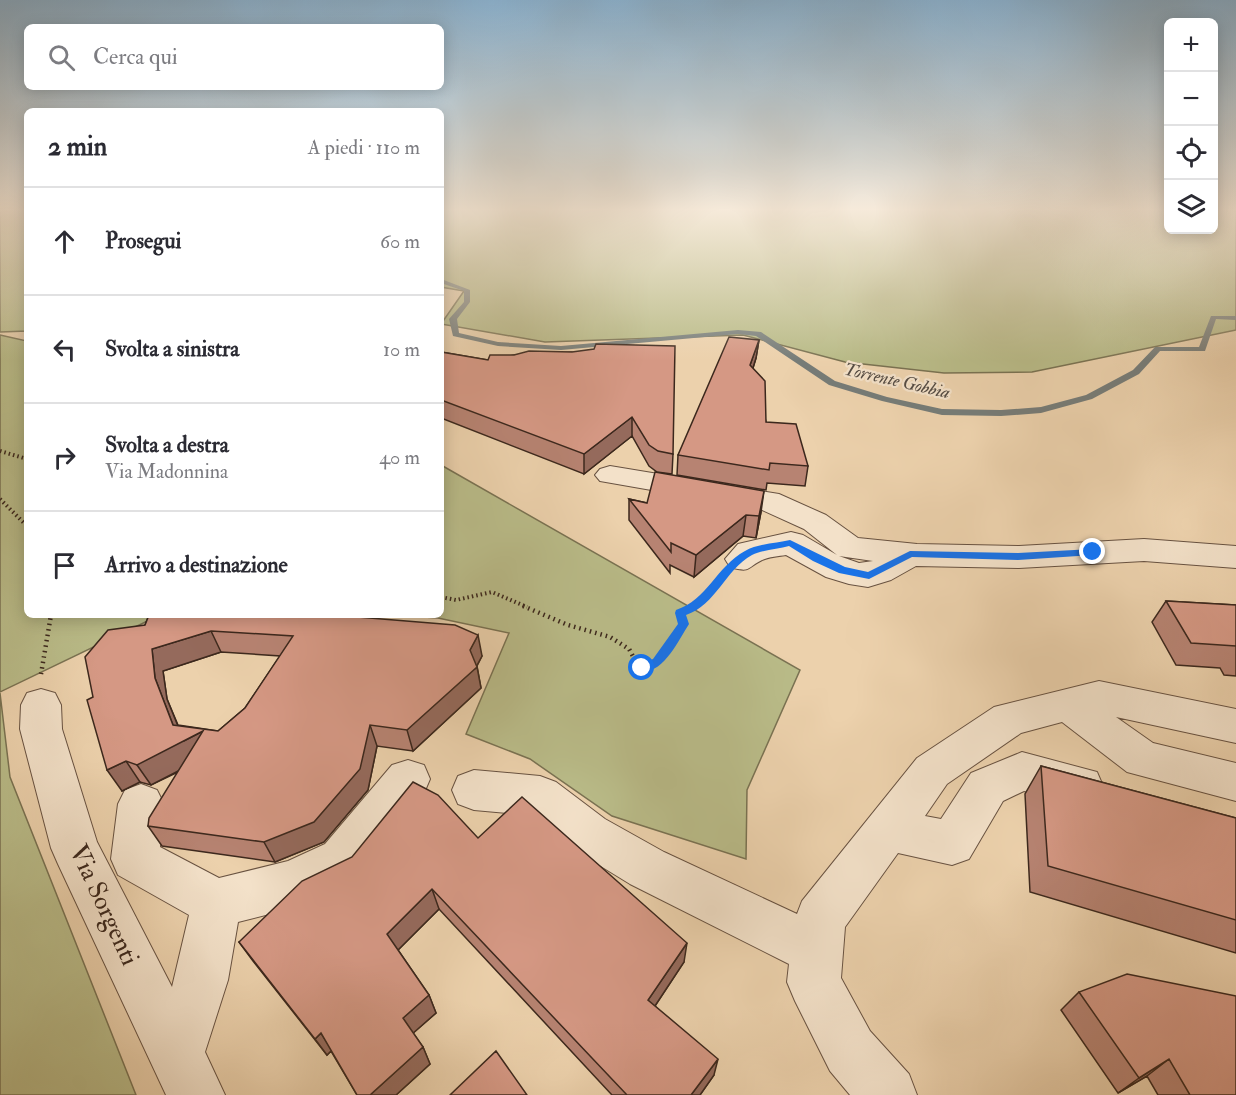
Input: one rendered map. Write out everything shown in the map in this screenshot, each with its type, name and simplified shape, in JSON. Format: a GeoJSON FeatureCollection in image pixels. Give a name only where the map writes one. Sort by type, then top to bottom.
{"type":"FeatureCollection","features":[{"type":"Feature","properties":{"kind":"street"},"geometry":{"type":"LineString","coordinates":[[610,475],[768,501],[815,522],[850,548],[910,554],[1018,557],[1144,550],[1236,557]]}},
{"type":"Feature","properties":{"kind":"street"},"geometry":{"type":"LineString","coordinates":[[742,560],[750,552],[790,543],[842,570],[869,575],[910,554]]}},
{"type":"Feature","properties":{"kind":"street","name":"Via Sorgenti"},"geometry":{"type":"LineString","coordinates":[[41,691],[41,729],[75,848],[186,1075]]}},
{"type":"Feature","properties":{"kind":"street"},"geometry":{"type":"LineString","coordinates":[[888,1095],[850,1051],[814,982],[820,919],[932,771],[1009,719],[1099,697],[1236,726]]}},
{"type":"Feature","properties":{"kind":"street"},"geometry":{"type":"LineString","coordinates":[[1068,705],[1142,759],[1236,782]]}},
{"type":"Feature","properties":{"kind":"street"},"geometry":{"type":"LineString","coordinates":[[888,830],[952,843],[987,787],[1022,771],[1124,798]]}},
{"type":"Feature","properties":{"kind":"street"},"geometry":{"type":"LineString","coordinates":[[141,804],[135,860],[216,903],[292,884],[342,860],[408,779]]}},
{"type":"Feature","properties":{"kind":"street"},"geometry":{"type":"LineString","coordinates":[[474,790],[540,796],[589,834],[647,868],[817,950]]}},
{"type":"Feature","properties":{"kind":"street"},"geometry":{"type":"LineString","coordinates":[[186,1075],[216,903]]}},
{"type":"Feature","properties":{"kind":"path"},"geometry":{"type":"LineString","coordinates":[[0,451],[24,458]]}},
{"type":"Feature","properties":{"kind":"path"},"geometry":{"type":"LineString","coordinates":[[0,499],[24,523]]}},
{"type":"Feature","properties":{"kind":"path"},"geometry":{"type":"LineString","coordinates":[[444,598],[456,600],[492,592],[568,625],[610,637],[628,649],[639,667],[650,667],[657,662],[683,624],[680,613],[694,608],[718,584],[723,573],[742,560]]}},
{"type":"Feature","properties":{"kind":"path"},"geometry":{"type":"LineString","coordinates":[[41,691],[51,618]]}},
{"type":"Feature","properties":{"kind":"green space"},"geometry":{"type":"Polygon","coordinates":[[[0,259],[24,259],[24,331],[0,332],[0,259]]]}},
{"type":"Feature","properties":{"kind":"green space"},"geometry":{"type":"Polygon","coordinates":[[[444,259],[1236,259],[1236,330],[1032,372],[944,373],[845,362],[743,335],[545,342],[444,325],[444,320],[464,291],[444,288],[444,259]]]}},
{"type":"Feature","properties":{"kind":"green space"},"geometry":{"type":"Polygon","coordinates":[[[0,335],[24,340],[24,618],[154,618],[0,692],[0,335]]]}},
{"type":"Feature","properties":{"kind":"green space"},"geometry":{"type":"Polygon","coordinates":[[[444,467],[800,670],[747,790],[746,859],[612,816],[530,759],[466,734],[509,633],[438,618],[444,618],[444,467]]]}},
{"type":"Feature","properties":{"kind":"green space"},"geometry":{"type":"Polygon","coordinates":[[[0,693],[10,777],[136,1095],[0,1095],[0,693]]]}},
{"type":"Feature","properties":{"kind":"building"},"geometry":{"type":"Polygon","coordinates":[[[729,337],[759,340],[750,365],[765,381],[766,422],[796,424],[808,466],[770,463],[769,470],[678,455],[729,337]]]}},
{"type":"Feature","properties":{"kind":"building"},"geometry":{"type":"Polygon","coordinates":[[[596,344],[675,346],[673,454],[658,451],[649,445],[632,417],[584,454],[444,401],[444,353],[488,360],[490,355],[594,349],[596,344]]]}},
{"type":"Feature","properties":{"kind":"building"},"geometry":{"type":"Polygon","coordinates":[[[655,472],[764,491],[759,516],[746,515],[696,555],[671,543],[671,552],[629,499],[647,503],[655,472]]]}},
{"type":"Feature","properties":{"kind":"building"},"geometry":{"type":"Polygon","coordinates":[[[1166,601],[1236,605],[1236,646],[1191,643],[1166,601]]]}},
{"type":"Feature","properties":{"kind":"building"},"geometry":{"type":"Polygon","coordinates":[[[148,618],[370,618],[455,625],[478,635],[470,650],[477,667],[407,730],[370,725],[360,769],[314,822],[264,842],[148,826],[149,818],[203,731],[137,765],[126,761],[107,770],[87,700],[93,697],[85,657],[108,630],[145,625],[148,618]],[[211,631],[152,649],[155,678],[173,725],[218,731],[245,708],[293,636],[211,631]]]}},
{"type":"Feature","properties":{"kind":"building"},"geometry":{"type":"Polygon","coordinates":[[[1041,766],[1236,818],[1236,920],[1048,866],[1041,766]]]}},
{"type":"Feature","properties":{"kind":"building"},"geometry":{"type":"Polygon","coordinates":[[[413,782],[438,795],[478,838],[522,797],[687,943],[648,1000],[718,1059],[691,1095],[627,1095],[432,889],[387,934],[429,995],[403,1018],[423,1047],[370,1095],[357,1095],[321,1033],[315,1039],[239,942],[302,881],[352,857],[413,782]]]}},
{"type":"Feature","properties":{"kind":"building"},"geometry":{"type":"Polygon","coordinates":[[[1127,974],[1236,996],[1236,1095],[1190,1095],[1169,1059],[1139,1078],[1079,992],[1127,974]]]}},
{"type":"Feature","properties":{"kind":"building"},"geometry":{"type":"Polygon","coordinates":[[[496,1051],[527,1095],[450,1095],[496,1051]]]}},
{"type":"Feature","properties":{"kind":"waterway","name":"Torrente Gobbia"},"geometry":{"type":"LineString","coordinates":[[444,282],[467,290],[467,302],[453,319],[456,334],[498,344],[561,348],[738,332],[758,334],[832,383],[885,399],[942,412],[1001,413],[1041,410],[1089,397],[1136,372],[1158,349],[1202,349],[1213,317],[1236,318]]}},
{"type":"Feature","properties":{"kind":"route"},"geometry":{"type":"LineString","coordinates":[[642,668],[650,667],[657,662],[683,624],[680,613],[694,608],[718,584],[723,573],[750,552],[790,543],[842,570],[869,575],[910,554],[1018,557],[1093,552]]}}]}
